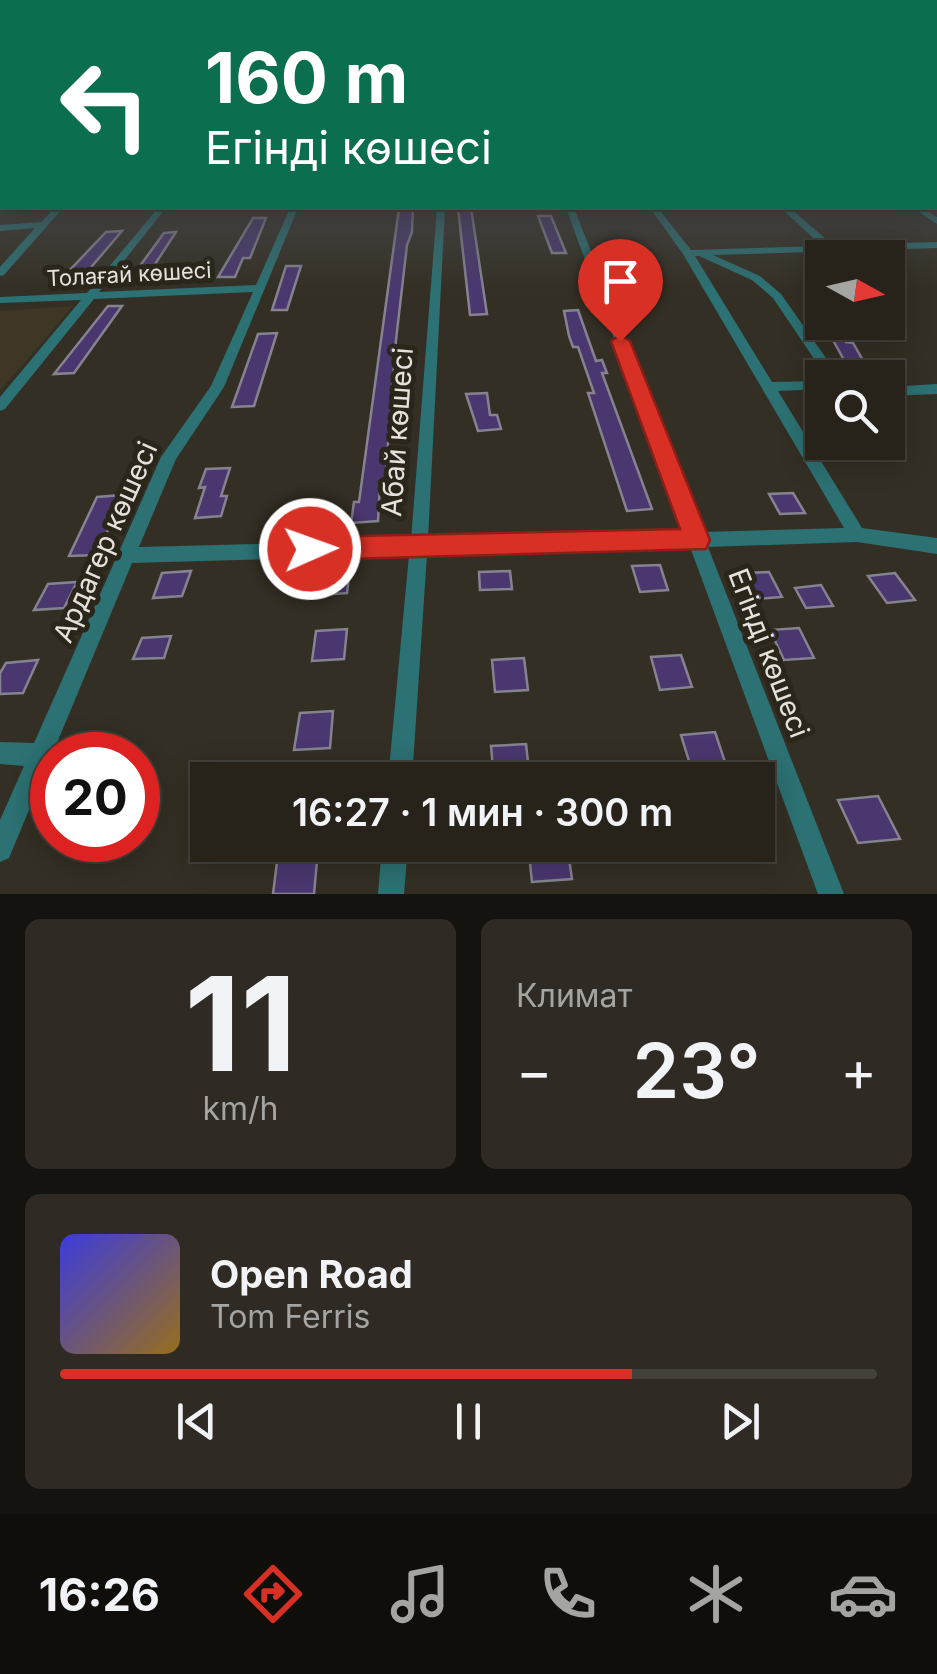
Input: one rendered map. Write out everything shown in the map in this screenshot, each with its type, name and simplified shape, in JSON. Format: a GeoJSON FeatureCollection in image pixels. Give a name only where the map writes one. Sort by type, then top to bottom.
{"type":"FeatureCollection","features":[{"type":"Feature","properties":{"kind":"street"},"geometry":{"type":"LineString","coordinates":[[0,273],[57,210]]}},
{"type":"Feature","properties":{"kind":"street"},"geometry":{"type":"LineString","coordinates":[[0,406],[160,210]]}},
{"type":"Feature","properties":{"kind":"street","name":"Ардагер көшесі"},"geometry":{"type":"LineString","coordinates":[[51,732],[169,457],[217,387],[293,210]]}},
{"type":"Feature","properties":{"kind":"street","name":"Абай көшесі"},"geometry":{"type":"LineString","coordinates":[[401,762],[441,210]]}},
{"type":"Feature","properties":{"kind":"street","name":"Егінді көшесі"},"geometry":{"type":"LineString","coordinates":[[571,210],[831,894]]}},
{"type":"Feature","properties":{"kind":"street"},"geometry":{"type":"LineString","coordinates":[[656,210],[694,253],[766,387],[857,535]]}},
{"type":"Feature","properties":{"kind":"street"},"geometry":{"type":"LineString","coordinates":[[787,210],[821,240]]}},
{"type":"Feature","properties":{"kind":"street"},"geometry":{"type":"LineString","coordinates":[[0,228],[44,225]]}},
{"type":"Feature","properties":{"kind":"street"},"geometry":{"type":"LineString","coordinates":[[905,246],[937,244]]}},
{"type":"Feature","properties":{"kind":"street"},"geometry":{"type":"LineString","coordinates":[[694,253],[805,251]]}},
{"type":"Feature","properties":{"kind":"street"},"geometry":{"type":"LineString","coordinates":[[694,253],[756,278],[777,296],[821,360]]}},
{"type":"Feature","properties":{"kind":"street","name":"Толағай көшесі"},"geometry":{"type":"LineString","coordinates":[[0,300],[259,288]]}},
{"type":"Feature","properties":{"kind":"street"},"geometry":{"type":"LineString","coordinates":[[766,387],[805,386]]}},
{"type":"Feature","properties":{"kind":"street"},"geometry":{"type":"LineString","coordinates":[[905,391],[937,389]]}},
{"type":"Feature","properties":{"kind":"street"},"geometry":{"type":"LineString","coordinates":[[127,554],[857,535],[937,546]]}},
{"type":"Feature","properties":{"kind":"street"},"geometry":{"type":"LineString","coordinates":[[0,753],[30,754]]}},
{"type":"Feature","properties":{"kind":"street","name":"Ардагер көшесі"},"geometry":{"type":"LineString","coordinates":[[0,850],[30,780]]}},
{"type":"Feature","properties":{"kind":"street"},"geometry":{"type":"LineString","coordinates":[[391,894],[394,862]]}},
{"type":"Feature","properties":{"kind":"shaded area"},"geometry":{"type":"Polygon","coordinates":[[[73,306],[0,391],[0,311],[73,306]]]}},
{"type":"Feature","properties":{"kind":"building"},"geometry":{"type":"Polygon","coordinates":[[[399,210],[413,210],[378,521],[351,523],[354,502],[359,502],[399,210]]]}},
{"type":"Feature","properties":{"kind":"building"},"geometry":{"type":"Polygon","coordinates":[[[458,210],[471,210],[487,314],[470,315],[458,210]]]}},
{"type":"Feature","properties":{"kind":"building"},"geometry":{"type":"Polygon","coordinates":[[[538,216],[551,216],[566,253],[552,253],[538,216]]]}},
{"type":"Feature","properties":{"kind":"building"},"geometry":{"type":"Polygon","coordinates":[[[253,218],[266,218],[250,258],[243,258],[235,277],[218,277],[253,218]]]}},
{"type":"Feature","properties":{"kind":"building"},"geometry":{"type":"Polygon","coordinates":[[[122,231],[87,272],[68,272],[106,232],[122,231]]]}},
{"type":"Feature","properties":{"kind":"building"},"geometry":{"type":"Polygon","coordinates":[[[176,232],[146,278],[131,278],[164,233],[176,232]]]}},
{"type":"Feature","properties":{"kind":"building"},"geometry":{"type":"Polygon","coordinates":[[[286,266],[301,266],[287,310],[272,310],[286,266]]]}},
{"type":"Feature","properties":{"kind":"building"},"geometry":{"type":"Polygon","coordinates":[[[108,306],[122,306],[74,373],[54,374],[108,306]]]}},
{"type":"Feature","properties":{"kind":"building"},"geometry":{"type":"Polygon","coordinates":[[[578,310],[596,361],[602,360],[607,373],[602,373],[652,509],[627,511],[588,393],[594,393],[578,347],[573,347],[569,336],[564,311],[578,310]]]}},
{"type":"Feature","properties":{"kind":"building"},"geometry":{"type":"Polygon","coordinates":[[[277,333],[254,406],[232,407],[258,334],[277,333]]]}},
{"type":"Feature","properties":{"kind":"building"},"geometry":{"type":"Polygon","coordinates":[[[833,340],[853,343],[863,360],[844,360],[833,340]]]}},
{"type":"Feature","properties":{"kind":"building"},"geometry":{"type":"Polygon","coordinates":[[[487,393],[490,415],[497,415],[501,429],[478,431],[466,394],[487,393]]]}},
{"type":"Feature","properties":{"kind":"building"},"geometry":{"type":"Polygon","coordinates":[[[230,468],[221,496],[227,496],[221,516],[195,518],[206,469],[230,468]]]}},
{"type":"Feature","properties":{"kind":"building"},"geometry":{"type":"Polygon","coordinates":[[[793,493],[805,513],[780,514],[769,494],[793,493]]]}},
{"type":"Feature","properties":{"kind":"building"},"geometry":{"type":"Polygon","coordinates":[[[122,495],[98,555],[69,556],[97,497],[122,495]]]}},
{"type":"Feature","properties":{"kind":"building"},"geometry":{"type":"Polygon","coordinates":[[[660,565],[668,590],[640,592],[632,566],[660,565]]]}},
{"type":"Feature","properties":{"kind":"building"},"geometry":{"type":"Polygon","coordinates":[[[350,568],[347,593],[319,595],[322,570],[350,568]]]}},
{"type":"Feature","properties":{"kind":"building"},"geometry":{"type":"Polygon","coordinates":[[[191,571],[182,596],[153,598],[162,573],[191,571]]]}},
{"type":"Feature","properties":{"kind":"building"},"geometry":{"type":"Polygon","coordinates":[[[510,571],[512,589],[480,590],[479,572],[510,571]]]}},
{"type":"Feature","properties":{"kind":"building"},"geometry":{"type":"Polygon","coordinates":[[[769,572],[782,597],[754,599],[742,573],[769,572]]]}},
{"type":"Feature","properties":{"kind":"building"},"geometry":{"type":"Polygon","coordinates":[[[895,573],[915,600],[887,603],[868,576],[895,573]]]}},
{"type":"Feature","properties":{"kind":"building"},"geometry":{"type":"Polygon","coordinates":[[[77,582],[64,608],[34,610],[48,584],[77,582]]]}},
{"type":"Feature","properties":{"kind":"building"},"geometry":{"type":"Polygon","coordinates":[[[821,585],[833,606],[806,608],[795,588],[821,585]]]}},
{"type":"Feature","properties":{"kind":"building"},"geometry":{"type":"Polygon","coordinates":[[[799,628],[814,658],[784,660],[770,630],[799,628]]]}},
{"type":"Feature","properties":{"kind":"building"},"geometry":{"type":"Polygon","coordinates":[[[347,629],[344,659],[312,661],[316,631],[347,629]]]}},
{"type":"Feature","properties":{"kind":"building"},"geometry":{"type":"Polygon","coordinates":[[[171,636],[164,658],[133,659],[142,638],[171,636]]]}},
{"type":"Feature","properties":{"kind":"building"},"geometry":{"type":"Polygon","coordinates":[[[681,655],[692,687],[660,690],[651,657],[681,655]]]}},
{"type":"Feature","properties":{"kind":"building"},"geometry":{"type":"Polygon","coordinates":[[[524,658],[528,690],[495,692],[492,660],[524,658]]]}},
{"type":"Feature","properties":{"kind":"building"},"geometry":{"type":"Polygon","coordinates":[[[38,660],[23,693],[0,694],[0,673],[6,663],[38,660]]]}},
{"type":"Feature","properties":{"kind":"building"},"geometry":{"type":"Polygon","coordinates":[[[333,711],[330,748],[294,750],[300,713],[333,711]]]}},
{"type":"Feature","properties":{"kind":"building"},"geometry":{"type":"Polygon","coordinates":[[[715,732],[725,762],[689,762],[681,735],[715,732]]]}},
{"type":"Feature","properties":{"kind":"building"},"geometry":{"type":"Polygon","coordinates":[[[526,744],[528,762],[492,762],[491,746],[526,744]]]}},
{"type":"Feature","properties":{"kind":"building"},"geometry":{"type":"Polygon","coordinates":[[[878,796],[900,839],[858,843],[838,800],[878,796]]]}},
{"type":"Feature","properties":{"kind":"building"},"geometry":{"type":"Polygon","coordinates":[[[277,862],[317,862],[314,894],[273,894],[277,862]]]}},
{"type":"Feature","properties":{"kind":"building"},"geometry":{"type":"Polygon","coordinates":[[[530,862],[570,862],[572,879],[532,882],[530,862]]]}},
{"type":"Feature","properties":{"kind":"route"},"geometry":{"type":"LineString","coordinates":[[310,549],[697,540],[620,341]]}}]}
